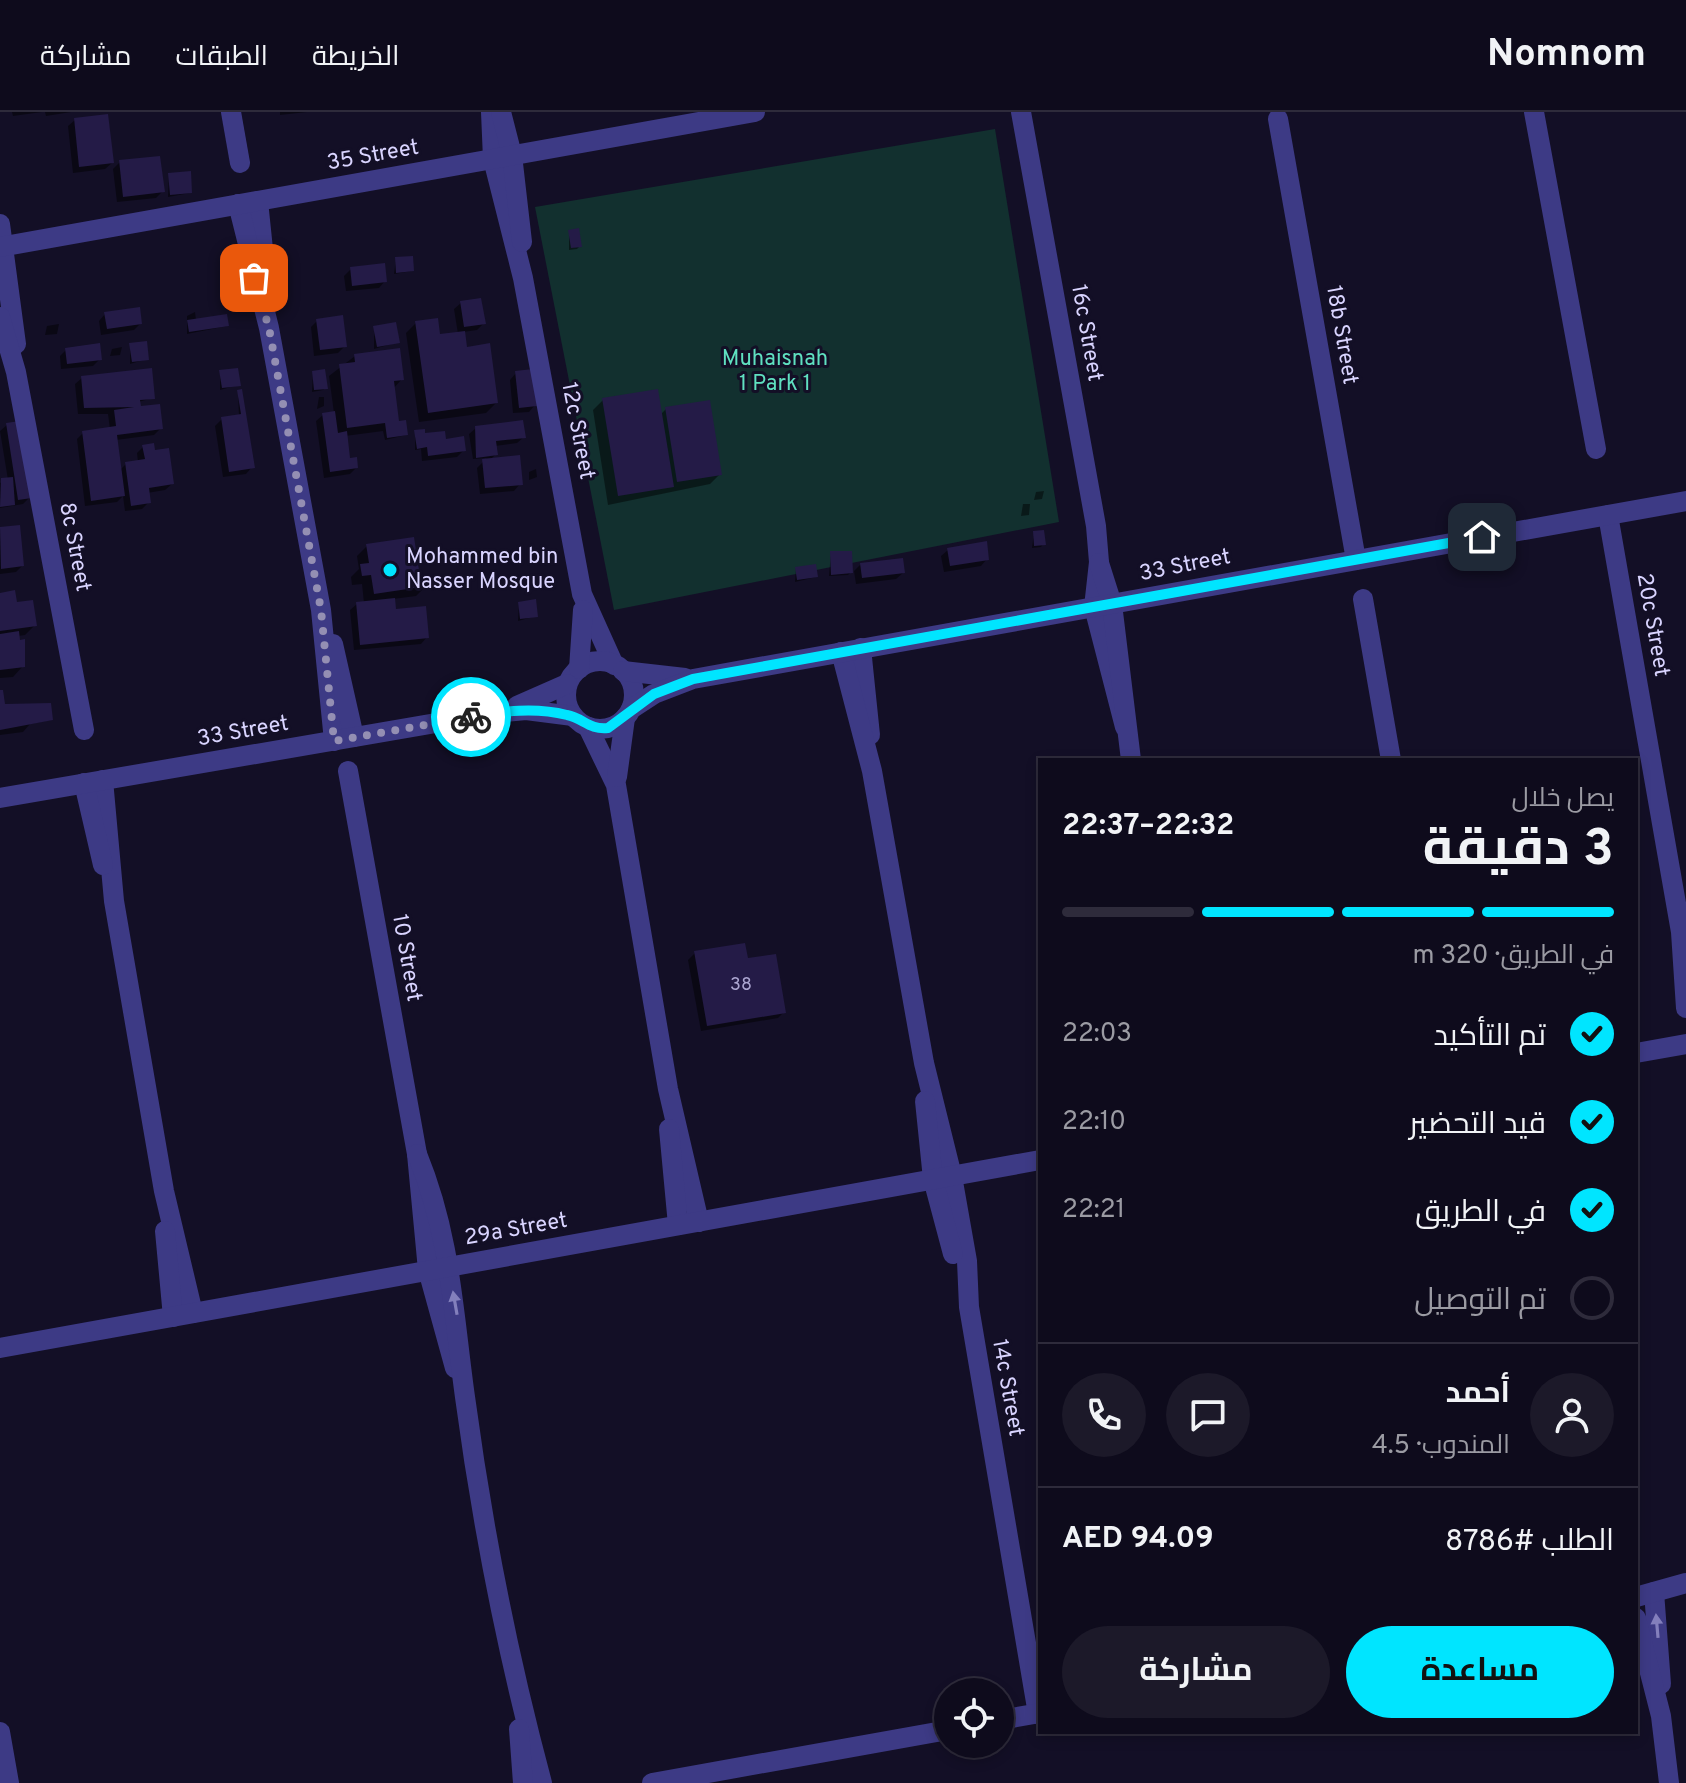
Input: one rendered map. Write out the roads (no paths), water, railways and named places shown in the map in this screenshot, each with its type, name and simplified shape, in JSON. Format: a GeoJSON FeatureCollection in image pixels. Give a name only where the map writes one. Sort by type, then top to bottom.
{"type":"FeatureCollection","features":[{"type":"Feature","properties":{"kind":"street"},"geometry":{"type":"LineString","coordinates":[[231,112],[240,163]]}},
{"type":"Feature","properties":{"kind":"street","name":"12c Street"},"geometry":{"type":"LineString","coordinates":[[491,112],[502,157],[582,594],[619,668]]}},
{"type":"Feature","properties":{"kind":"street","name":"12c Street"},"geometry":{"type":"LineString","coordinates":[[501,112],[502,157]]}},
{"type":"Feature","properties":{"kind":"street","name":"16c Street"},"geometry":{"type":"LineString","coordinates":[[1021,112],[1096,526],[1103,605],[1131,758]]}},
{"type":"Feature","properties":{"kind":"street"},"geometry":{"type":"LineString","coordinates":[[1534,112],[1596,449]]}},
{"type":"Feature","properties":{"kind":"street","name":"35 Street"},"geometry":{"type":"LineString","coordinates":[[2,246],[748,113]]}},
{"type":"Feature","properties":{"kind":"street","name":"18b Street"},"geometry":{"type":"LineString","coordinates":[[1278,119],[1356,560]]}},
{"type":"Feature","properties":{"kind":"street"},"geometry":{"type":"LineString","coordinates":[[248,203],[344,739]]}},
{"type":"Feature","properties":{"kind":"street","name":"8c Street"},"geometry":{"type":"LineString","coordinates":[[0,224],[14,305],[16,372]]}},
{"type":"Feature","properties":{"kind":"street","name":"8c Street"},"geometry":{"type":"LineString","coordinates":[[0,317],[16,372],[84,730]]}},
{"type":"Feature","properties":{"kind":"street","name":"33 Street"},"geometry":{"type":"LineString","coordinates":[[628,714],[654,694],[693,679],[1686,501]]}},
{"type":"Feature","properties":{"kind":"street","name":"20c Street"},"geometry":{"type":"LineString","coordinates":[[1608,515],[1684,938],[1686,1008]]}},
{"type":"Feature","properties":{"kind":"street","name":"12c Street"},"geometry":{"type":"LineString","coordinates":[[573,676],[582,594]]}},
{"type":"Feature","properties":{"kind":"street"},"geometry":{"type":"LineString","coordinates":[[1363,599],[1391,758]]}},
{"type":"Feature","properties":{"kind":"street","name":"14c Street"},"geometry":{"type":"LineString","coordinates":[[851,650],[1038,1708]]}},
{"type":"Feature","properties":{"kind":"street"},"geometry":{"type":"LineString","coordinates":[[616,785],[580,721],[567,706],[573,676],[590,663],[619,668],[633,689],[616,785],[668,1089],[699,1222]]}},
{"type":"Feature","properties":{"kind":"street","name":"33 Street"},"geometry":{"type":"LineString","coordinates":[[619,668],[693,679]]}},
{"type":"Feature","properties":{"kind":"street","name":"33 Street"},"geometry":{"type":"LineString","coordinates":[[494,713],[573,676]]}},
{"type":"Feature","properties":{"kind":"street","name":"33 Street"},"geometry":{"type":"LineString","coordinates":[[0,798],[494,713],[526,710],[580,721]]}},
{"type":"Feature","properties":{"kind":"street"},"geometry":{"type":"LineString","coordinates":[[580,721],[608,728],[628,714]]}},
{"type":"Feature","properties":{"kind":"street","name":"10 Street"},"geometry":{"type":"LineString","coordinates":[[348,771],[519,1697],[542,1783]]}},
{"type":"Feature","properties":{"kind":"street"},"geometry":{"type":"LineString","coordinates":[[94,782],[183,1315]]}},
{"type":"Feature","properties":{"kind":"street"},"geometry":{"type":"LineString","coordinates":[[1638,1053],[1686,1044]]}},
{"type":"Feature","properties":{"kind":"street"},"geometry":{"type":"LineString","coordinates":[[668,1089],[678,1225]]}},
{"type":"Feature","properties":{"kind":"street","name":"29a Street"},"geometry":{"type":"LineString","coordinates":[[0,1348],[1038,1160]]}},
{"type":"Feature","properties":{"kind":"street"},"geometry":{"type":"LineString","coordinates":[[1669,1783],[1645,1595],[1686,1583]]}},
{"type":"Feature","properties":{"kind":"street"},"geometry":{"type":"LineString","coordinates":[[1638,1626],[1661,1716]]}},
{"type":"Feature","properties":{"kind":"street","name":"10 Street"},"geometry":{"type":"LineString","coordinates":[[519,1697],[523,1783]]}},
{"type":"Feature","properties":{"kind":"street"},"geometry":{"type":"LineString","coordinates":[[1014,1718],[1038,1714]]}},
{"type":"Feature","properties":{"kind":"street"},"geometry":{"type":"LineString","coordinates":[[0,1732],[9,1783]]}},
{"type":"Feature","properties":{"kind":"street"},"geometry":{"type":"LineString","coordinates":[[652,1783],[934,1733]]}},
{"type":"Feature","properties":{"kind":"place","name":"Mohammed bin Nasser Mosque"},"geometry":{"type":"Point","coordinates":[390,570]}},
{"type":"Feature","properties":{"kind":"park label","name":"Muhaisnah 1 Park 1"},"geometry":{"type":"Point","coordinates":[775,372]}}]}
